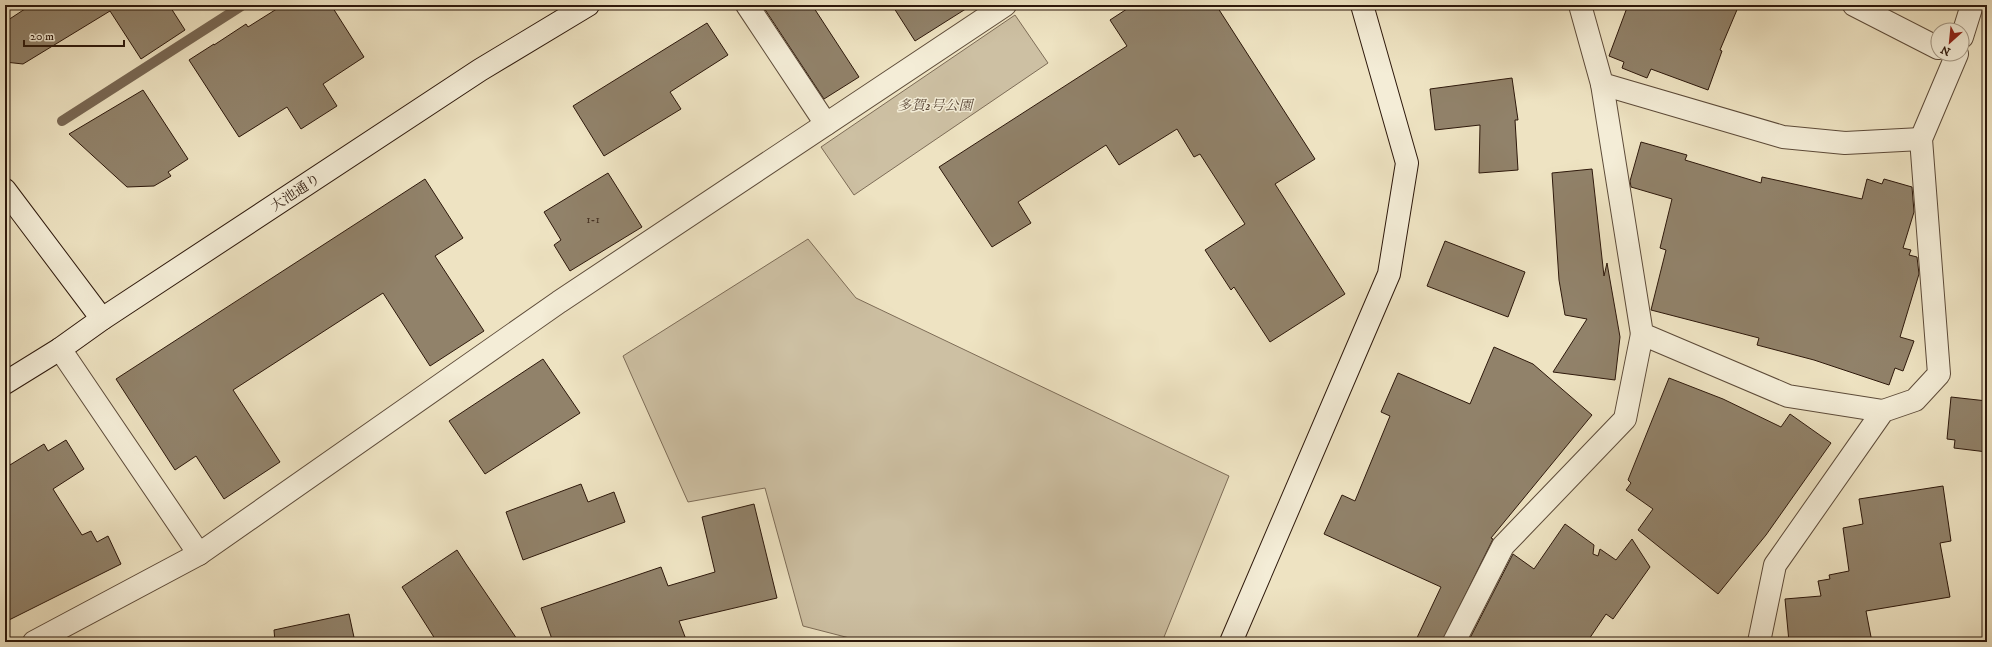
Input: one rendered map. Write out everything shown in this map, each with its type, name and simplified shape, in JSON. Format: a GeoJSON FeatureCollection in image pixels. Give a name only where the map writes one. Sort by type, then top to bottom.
{"type":"FeatureCollection","features":[{"type":"Feature","properties":{"kind":"street","name":"大池通り"},"geometry":{"type":"LineString","coordinates":[[5,383],[60,349],[102,319],[480,70],[588,5]]}},
{"type":"Feature","properties":{"kind":"street"},"geometry":{"type":"LineString","coordinates":[[746,5],[826,124]]}},
{"type":"Feature","properties":{"kind":"street"},"geometry":{"type":"LineString","coordinates":[[34,642],[199,554],[559,302],[1005,5]]}},
{"type":"Feature","properties":{"kind":"street"},"geometry":{"type":"LineString","coordinates":[[1231,642],[1390,274],[1407,163],[1362,5]]}},
{"type":"Feature","properties":{"kind":"street"},"geometry":{"type":"LineString","coordinates":[[1454,642],[1503,546],[1625,419],[1642,334],[1602,84],[1580,5]]}},
{"type":"Feature","properties":{"kind":"street"},"geometry":{"type":"LineString","coordinates":[[1854,5],[1930,40]]}},
{"type":"Feature","properties":{"kind":"street"},"geometry":{"type":"LineString","coordinates":[[1964,22],[1972,5]]}},
{"type":"Feature","properties":{"kind":"street"},"geometry":{"type":"LineString","coordinates":[[1642,334],[1788,396],[1883,411],[1915,400],[1939,374],[1921,139],[1948,62]]}},
{"type":"Feature","properties":{"kind":"street"},"geometry":{"type":"LineString","coordinates":[[1602,84],[1783,137],[1846,142],[1921,139]]}},
{"type":"Feature","properties":{"kind":"street"},"geometry":{"type":"LineString","coordinates":[[5,190],[102,319]]}},
{"type":"Feature","properties":{"kind":"street"},"geometry":{"type":"LineString","coordinates":[[60,349],[199,554]]}},
{"type":"Feature","properties":{"kind":"street"},"geometry":{"type":"LineString","coordinates":[[1759,642],[1776,565],[1883,411]]}},
{"type":"Feature","properties":{"kind":"green space","name":"多賀2号公園"},"geometry":{"type":"Polygon","coordinates":[[[1015,15],[1048,63],[854,195],[821,147],[1015,15]]]}},
{"type":"Feature","properties":{"kind":"green space"},"geometry":{"type":"Polygon","coordinates":[[[808,239],[856,298],[1229,476],[1162,642],[865,642],[803,626],[765,488],[688,502],[623,356],[808,239]]]}},
{"type":"Feature","properties":{"kind":"building"},"geometry":{"type":"Polygon","coordinates":[[[31,5],[169,5],[185,30],[141,59],[110,11],[23,64],[5,62],[5,22],[31,5]]]}},
{"type":"Feature","properties":{"kind":"building"},"geometry":{"type":"Polygon","coordinates":[[[283,5],[331,5],[364,57],[323,84],[337,106],[301,129],[287,107],[239,137],[189,60],[246,24],[248,27],[283,5]]]}},
{"type":"Feature","properties":{"kind":"building"},"geometry":{"type":"Polygon","coordinates":[[[762,5],[812,5],[859,77],[824,99],[762,5]]]}},
{"type":"Feature","properties":{"kind":"building"},"geometry":{"type":"Polygon","coordinates":[[[892,5],[972,5],[915,41],[892,5]]]}},
{"type":"Feature","properties":{"kind":"building"},"geometry":{"type":"Polygon","coordinates":[[[1133,5],[1216,5],[1315,159],[1275,184],[1345,294],[1270,342],[1234,287],[1231,290],[1205,250],[1245,224],[1200,154],[1194,157],[1177,129],[1119,165],[1106,145],[1018,202],[1031,223],[992,247],[939,167],[1127,46],[1110,20],[1133,5]]]}},
{"type":"Feature","properties":{"kind":"building"},"geometry":{"type":"Polygon","coordinates":[[[1628,5],[1739,5],[1720,50],[1722,51],[1708,90],[1651,69],[1647,78],[1622,68],[1624,62],[1609,56],[1628,5]]]}},
{"type":"Feature","properties":{"kind":"building"},"geometry":{"type":"Polygon","coordinates":[[[707,23],[728,55],[670,92],[681,109],[604,156],[573,106],[707,23]]]}},
{"type":"Feature","properties":{"kind":"building"},"geometry":{"type":"Polygon","coordinates":[[[1512,78],[1518,120],[1515,120],[1518,170],[1479,173],[1480,125],[1435,130],[1430,89],[1512,78]]]}},
{"type":"Feature","properties":{"kind":"building"},"geometry":{"type":"Polygon","coordinates":[[[143,90],[188,159],[168,172],[171,176],[154,186],[127,187],[69,134],[143,90]]]}},
{"type":"Feature","properties":{"kind":"building"},"geometry":{"type":"Polygon","coordinates":[[[1641,142],[1687,155],[1685,160],[1761,183],[1762,177],[1862,199],[1867,179],[1882,184],[1884,179],[1912,187],[1914,212],[1903,248],[1911,250],[1909,255],[1917,257],[1919,274],[1900,337],[1914,341],[1903,371],[1895,368],[1889,385],[1814,360],[1757,345],[1759,338],[1651,310],[1666,250],[1660,248],[1672,199],[1631,187],[1630,181],[1641,142]]]}},
{"type":"Feature","properties":{"kind":"building"},"geometry":{"type":"Polygon","coordinates":[[[1592,169],[1604,276],[1607,263],[1620,337],[1615,380],[1553,372],[1587,319],[1565,315],[1559,280],[1552,173],[1592,169]]]}},
{"type":"Feature","properties":{"kind":"building"},"geometry":{"type":"Polygon","coordinates":[[[608,173],[642,227],[570,271],[554,245],[561,240],[544,212],[608,173]]]}},
{"type":"Feature","properties":{"kind":"building"},"geometry":{"type":"Polygon","coordinates":[[[425,179],[463,238],[435,256],[484,331],[430,366],[383,293],[233,390],[280,462],[224,499],[196,456],[175,470],[116,379],[425,179]]]}},
{"type":"Feature","properties":{"kind":"building"},"geometry":{"type":"Polygon","coordinates":[[[1445,241],[1525,272],[1508,317],[1427,286],[1445,241]]]}},
{"type":"Feature","properties":{"kind":"building"},"geometry":{"type":"Polygon","coordinates":[[[1494,347],[1533,364],[1592,415],[1491,538],[1493,539],[1442,642],[1415,642],[1441,587],[1324,534],[1342,495],[1355,501],[1390,416],[1381,412],[1398,373],[1470,404],[1494,347]]]}},
{"type":"Feature","properties":{"kind":"building"},"geometry":{"type":"Polygon","coordinates":[[[543,359],[580,413],[485,474],[449,421],[543,359]]]}},
{"type":"Feature","properties":{"kind":"building"},"geometry":{"type":"Polygon","coordinates":[[[1669,378],[1723,399],[1781,427],[1790,414],[1831,443],[1766,535],[1718,594],[1638,530],[1653,509],[1626,490],[1631,483],[1628,480],[1669,378]]]}},
{"type":"Feature","properties":{"kind":"building"},"geometry":{"type":"Polygon","coordinates":[[[1951,397],[1987,401],[1987,452],[1954,448],[1955,440],[1947,439],[1951,397]]]}},
{"type":"Feature","properties":{"kind":"building"},"geometry":{"type":"Polygon","coordinates":[[[66,440],[84,469],[53,489],[82,535],[91,531],[97,542],[108,536],[121,564],[5,622],[5,468],[44,444],[48,451],[66,440]]]}},
{"type":"Feature","properties":{"kind":"building"},"geometry":{"type":"Polygon","coordinates":[[[581,484],[588,502],[614,492],[625,522],[523,560],[506,512],[581,484]]]}},
{"type":"Feature","properties":{"kind":"building"},"geometry":{"type":"Polygon","coordinates":[[[1943,486],[1951,541],[1940,543],[1950,597],[1866,611],[1872,642],[1789,642],[1785,599],[1821,596],[1818,581],[1830,579],[1829,575],[1849,571],[1843,528],[1863,524],[1859,499],[1943,486]]]}},
{"type":"Feature","properties":{"kind":"building"},"geometry":{"type":"Polygon","coordinates":[[[754,504],[777,598],[679,621],[687,642],[553,642],[541,608],[661,567],[668,586],[715,572],[702,517],[754,504]]]}},
{"type":"Feature","properties":{"kind":"building"},"geometry":{"type":"Polygon","coordinates":[[[1565,524],[1594,545],[1593,554],[1598,556],[1600,549],[1616,560],[1632,539],[1650,567],[1613,619],[1606,614],[1587,642],[1468,642],[1513,554],[1534,569],[1565,524]]]}},
{"type":"Feature","properties":{"kind":"building"},"geometry":{"type":"Polygon","coordinates":[[[457,550],[519,642],[437,642],[402,587],[457,550]]]}},
{"type":"Feature","properties":{"kind":"building"},"geometry":{"type":"Polygon","coordinates":[[[349,614],[355,642],[275,642],[274,630],[349,614]]]}},
{"type":"Feature","properties":{"kind":"waterway"},"geometry":{"type":"LineString","coordinates":[[62,121],[243,5]]}}]}
